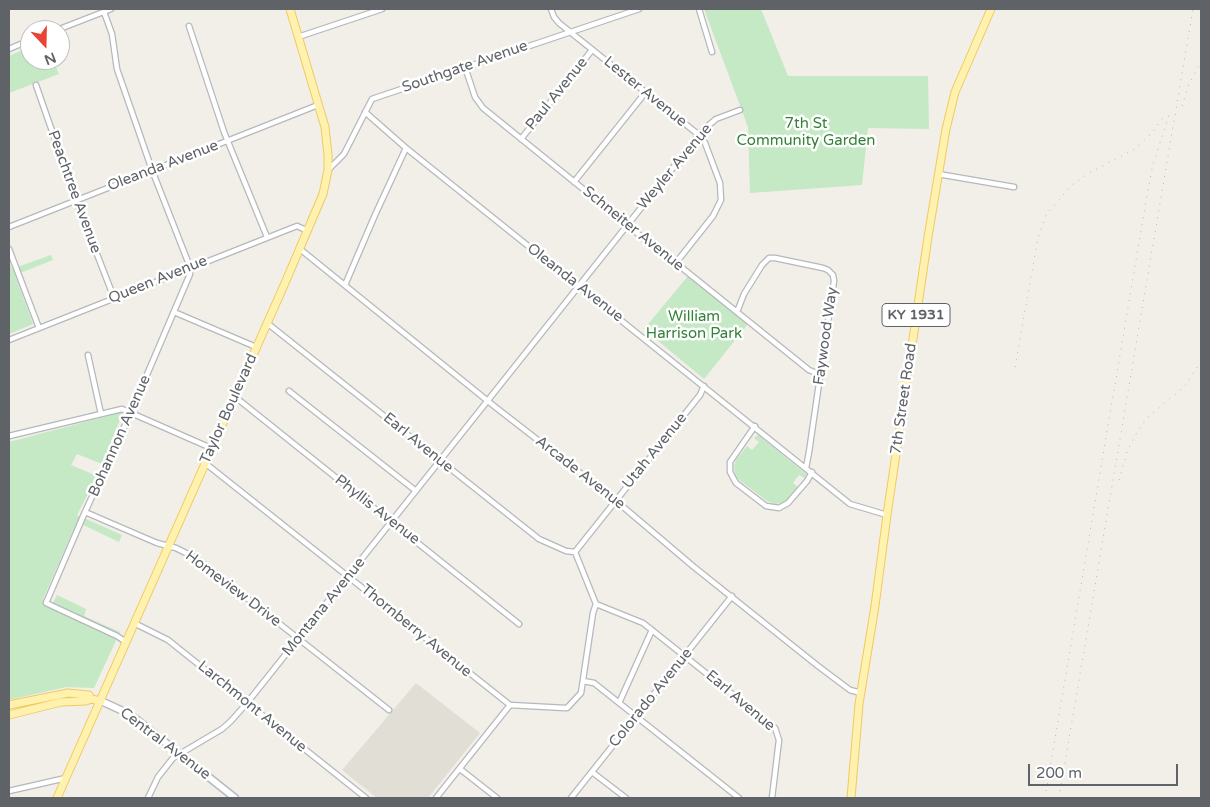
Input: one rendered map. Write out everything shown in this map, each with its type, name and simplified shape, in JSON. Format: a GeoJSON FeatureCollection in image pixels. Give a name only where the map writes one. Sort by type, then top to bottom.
{"type":"FeatureCollection","features":[{"type":"Feature","properties":{"kind":"main road","name":"Taylor Boulevard"},"geometry":{"type":"LineString","coordinates":[[57,798],[323,194],[328,170],[327,141],[290,9]]}},
{"type":"Feature","properties":{"kind":"main road","name":"7th Street Road"},"geometry":{"type":"LineString","coordinates":[[850,798],[857,716],[862,693],[886,516],[938,174],[952,102],[991,9]]}},
{"type":"Feature","properties":{"kind":"main road","name":"Central Avenue"},"geometry":{"type":"LineString","coordinates":[[9,706],[68,693],[89,695],[91,699]]}},
{"type":"Feature","properties":{"kind":"main road","name":"Central Avenue"},"geometry":{"type":"LineString","coordinates":[[9,715],[61,702],[91,699],[101,701]]}},
{"type":"Feature","properties":{"kind":"street"},"geometry":{"type":"LineString","coordinates":[[70,25],[111,9]]}},
{"type":"Feature","properties":{"kind":"street"},"geometry":{"type":"LineString","coordinates":[[298,37],[382,9]]}},
{"type":"Feature","properties":{"kind":"street","name":"Lester Avenue"},"geometry":{"type":"LineString","coordinates":[[551,9],[556,20],[699,135],[705,143],[720,183],[722,196],[713,216],[675,264]]}},
{"type":"Feature","properties":{"kind":"street","name":"Southgate Avenue"},"geometry":{"type":"LineString","coordinates":[[328,170],[344,154],[372,99],[639,9]]}},
{"type":"Feature","properties":{"kind":"street"},"geometry":{"type":"LineString","coordinates":[[699,9],[712,52]]}},
{"type":"Feature","properties":{"kind":"street"},"geometry":{"type":"LineString","coordinates":[[104,12],[112,34],[117,69],[189,268]]}},
{"type":"Feature","properties":{"kind":"street"},"geometry":{"type":"LineString","coordinates":[[189,26],[228,140],[266,237]]}},
{"type":"Feature","properties":{"kind":"street","name":"Paul Avenue"},"geometry":{"type":"LineString","coordinates":[[521,139],[592,50]]}},
{"type":"Feature","properties":{"kind":"street","name":"Schneiter Avenue"},"geometry":{"type":"LineString","coordinates":[[465,67],[479,104],[675,264],[810,370],[821,375]]}},
{"type":"Feature","properties":{"kind":"street","name":"Peachtree Avenue"},"geometry":{"type":"LineString","coordinates":[[36,85],[76,200],[114,298]]}},
{"type":"Feature","properties":{"kind":"street"},"geometry":{"type":"LineString","coordinates":[[574,182],[645,93]]}},
{"type":"Feature","properties":{"kind":"street","name":"Oleanda Avenue"},"geometry":{"type":"LineString","coordinates":[[9,227],[318,105]]}},
{"type":"Feature","properties":{"kind":"street","name":"Weyler Avenue"},"geometry":{"type":"LineString","coordinates":[[488,401],[699,135],[716,119],[740,110]]}},
{"type":"Feature","properties":{"kind":"street","name":"Oleanda Avenue"},"geometry":{"type":"LineString","coordinates":[[365,112],[406,148],[850,504],[886,516]]}},
{"type":"Feature","properties":{"kind":"street"},"geometry":{"type":"LineString","coordinates":[[345,285],[406,148]]}},
{"type":"Feature","properties":{"kind":"street"},"geometry":{"type":"LineString","coordinates":[[938,174],[1014,187]]}},
{"type":"Feature","properties":{"kind":"street","name":"Queen Avenue"},"geometry":{"type":"LineString","coordinates":[[9,340],[266,237],[297,226],[308,231]]}},
{"type":"Feature","properties":{"kind":"street"},"geometry":{"type":"LineString","coordinates":[[9,249],[39,328]]}},
{"type":"Feature","properties":{"kind":"street","name":"Arcade Avenue"},"geometry":{"type":"LineString","coordinates":[[300,249],[488,401],[616,500],[850,690],[862,693]]}},
{"type":"Feature","properties":{"kind":"street","name":"Faywood Way"},"geometry":{"type":"LineString","coordinates":[[737,312],[744,294],[762,265],[769,258],[814,266],[830,272],[834,281],[806,468]]}},
{"type":"Feature","properties":{"kind":"street","name":"Bohannon Avenue"},"geometry":{"type":"LineString","coordinates":[[126,642],[46,603],[188,280],[189,268]]}},
{"type":"Feature","properties":{"kind":"street"},"geometry":{"type":"LineString","coordinates":[[174,312],[256,347]]}},
{"type":"Feature","properties":{"kind":"street","name":"Earl Avenue"},"geometry":{"type":"LineString","coordinates":[[267,323],[539,539],[566,551],[575,552]]}},
{"type":"Feature","properties":{"kind":"street"},"geometry":{"type":"LineString","coordinates":[[88,355],[101,414]]}},
{"type":"Feature","properties":{"kind":"street","name":"Utah Avenue"},"geometry":{"type":"LineString","coordinates":[[575,552],[700,395],[704,386]]}},
{"type":"Feature","properties":{"kind":"street"},"geometry":{"type":"LineString","coordinates":[[289,391],[416,491]]}},
{"type":"Feature","properties":{"kind":"street","name":"Phyllis Avenue"},"geometry":{"type":"LineString","coordinates":[[234,396],[519,624]]}},
{"type":"Feature","properties":{"kind":"street","name":"Montana Avenue"},"geometry":{"type":"LineString","coordinates":[[148,798],[165,766],[179,754],[222,729],[247,703],[488,401]]}},
{"type":"Feature","properties":{"kind":"street"},"geometry":{"type":"LineString","coordinates":[[9,436],[122,409],[211,448]]}},
{"type":"Feature","properties":{"kind":"street"},"geometry":{"type":"LineString","coordinates":[[754,426],[730,462],[731,475],[736,483],[766,506],[779,508],[788,504],[812,472]]}},
{"type":"Feature","properties":{"kind":"street","name":"Thornberry Avenue"},"geometry":{"type":"LineString","coordinates":[[205,463],[510,705]]}},
{"type":"Feature","properties":{"kind":"street","name":"Homeview Drive"},"geometry":{"type":"LineString","coordinates":[[86,512],[186,552],[196,558],[389,710]]}},
{"type":"Feature","properties":{"kind":"street"},"geometry":{"type":"LineString","coordinates":[[436,798],[510,705],[568,708],[581,693],[596,604],[575,552]]}},
{"type":"Feature","properties":{"kind":"street","name":"Colorado Avenue"},"geometry":{"type":"LineString","coordinates":[[571,798],[732,596]]}},
{"type":"Feature","properties":{"kind":"street","name":"Earl Avenue"},"geometry":{"type":"LineString","coordinates":[[596,604],[643,623],[778,732],[779,740],[772,798]]}},
{"type":"Feature","properties":{"kind":"street","name":"Larchmont Avenue"},"geometry":{"type":"LineString","coordinates":[[134,623],[168,640],[366,798]]}},
{"type":"Feature","properties":{"kind":"street"},"geometry":{"type":"LineString","coordinates":[[619,703],[652,630]]}},
{"type":"Feature","properties":{"kind":"street"},"geometry":{"type":"LineString","coordinates":[[583,681],[594,683],[739,798]]}},
{"type":"Feature","properties":{"kind":"street","name":"Central Avenue"},"geometry":{"type":"LineString","coordinates":[[101,701],[136,719],[235,798]]}},
{"type":"Feature","properties":{"kind":"street"},"geometry":{"type":"LineString","coordinates":[[460,769],[497,798]]}},
{"type":"Feature","properties":{"kind":"street"},"geometry":{"type":"LineString","coordinates":[[592,772],[626,798]]}},
{"type":"Feature","properties":{"kind":"street"},"geometry":{"type":"LineString","coordinates":[[9,791],[66,778]]}},
{"type":"Feature","properties":{"kind":"shaded area"},"geometry":{"type":"Polygon","coordinates":[[[416,683],[480,733],[428,798],[377,798],[342,770],[416,683]]]}},
{"type":"Feature","properties":{"kind":"green space","name":"7th St Community Garden"},"geometry":{"type":"Polygon","coordinates":[[[704,9],[761,9],[788,76],[928,76],[929,129],[868,128],[862,185],[750,193],[748,127],[704,9]]]}},
{"type":"Feature","properties":{"kind":"green space"},"geometry":{"type":"Polygon","coordinates":[[[20,51],[20,70],[57,70],[59,74],[9,93],[9,56],[20,51]]]}},
{"type":"Feature","properties":{"kind":"green space"},"geometry":{"type":"Polygon","coordinates":[[[51,255],[53,260],[15,275],[33,324],[9,334],[9,260],[12,269],[51,255]]]}},
{"type":"Feature","properties":{"kind":"green space","name":"William Harrison Park"},"geometry":{"type":"Polygon","coordinates":[[[688,276],[748,324],[704,379],[644,329],[688,276]]]}},
{"type":"Feature","properties":{"kind":"green space"},"geometry":{"type":"Polygon","coordinates":[[[123,412],[102,464],[77,454],[71,465],[97,476],[77,515],[122,535],[119,542],[77,522],[43,599],[53,603],[57,595],[86,609],[84,616],[120,632],[94,688],[66,687],[9,700],[9,442],[123,412]]]}},
{"type":"Feature","properties":{"kind":"green space"},"geometry":{"type":"Polygon","coordinates":[[[758,435],[806,474],[805,478],[799,475],[793,483],[798,487],[783,503],[774,504],[767,501],[738,479],[735,473],[734,466],[736,460],[747,446],[752,450],[759,442],[754,438],[758,435]]]}},
{"type":"Feature","properties":{"kind":"railway"},"geometry":{"type":"LineString","coordinates":[[1059,798],[1193,9]]}},
{"type":"Feature","properties":{"kind":"railway"},"geometry":{"type":"LineString","coordinates":[[1182,106],[1189,84],[1201,62]]}},
{"type":"Feature","properties":{"kind":"railway"},"geometry":{"type":"LineString","coordinates":[[1045,798],[1146,201],[1153,164],[1170,112]]}},
{"type":"Feature","properties":{"kind":"railway"},"geometry":{"type":"LineString","coordinates":[[1015,367],[1038,238],[1046,215],[1072,185],[1089,173],[1133,150],[1151,134],[1165,115]]}},
{"type":"Feature","properties":{"kind":"railway"},"geometry":{"type":"LineString","coordinates":[[1119,480],[1128,449],[1140,427],[1149,416],[1185,386],[1201,361]]}}]}
